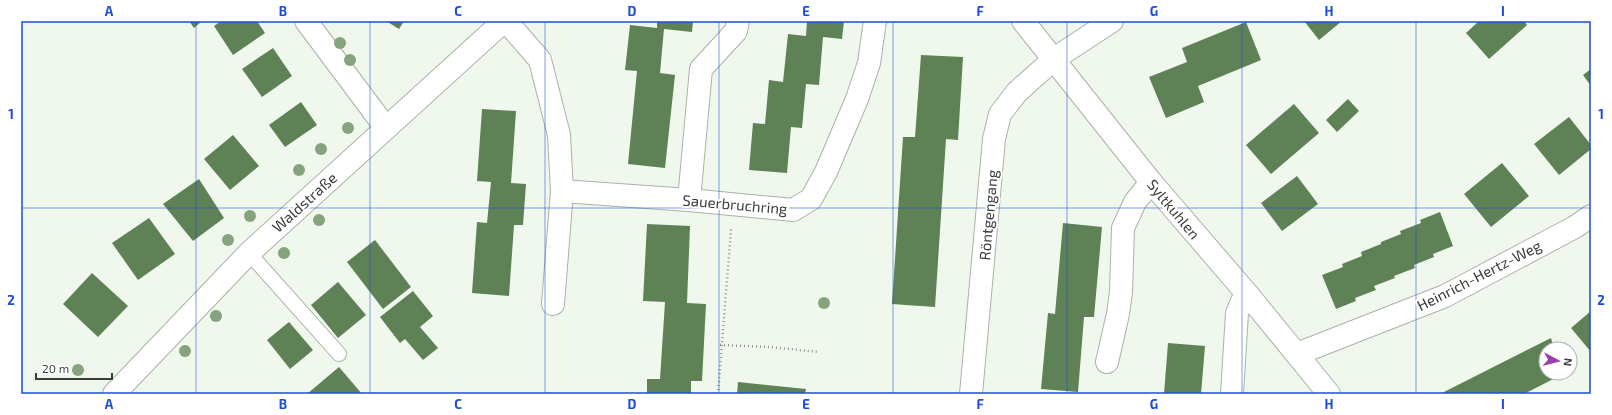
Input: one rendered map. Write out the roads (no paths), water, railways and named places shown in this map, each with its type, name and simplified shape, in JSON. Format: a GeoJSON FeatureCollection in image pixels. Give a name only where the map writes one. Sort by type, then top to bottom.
{"type":"FeatureCollection","features":[{"type":"Feature","properties":{"kind":"street"},"geometry":{"type":"LineString","coordinates":[[306,21],[386,128]]}},
{"type":"Feature","properties":{"kind":"street"},"geometry":{"type":"LineString","coordinates":[[505,21],[540,60],[559,135],[562,191],[552,304]]}},
{"type":"Feature","properties":{"kind":"street","name":"Waldstraße"},"geometry":{"type":"LineString","coordinates":[[114,394],[249,253],[505,21]]}},
{"type":"Feature","properties":{"kind":"street"},"geometry":{"type":"LineString","coordinates":[[689,200],[701,69],[736,31],[738,21]]}},
{"type":"Feature","properties":{"kind":"street","name":"Sauerbruchring"},"geometry":{"type":"LineString","coordinates":[[562,191],[689,200],[793,210],[811,199],[826,172],[869,63],[875,21]]}},
{"type":"Feature","properties":{"kind":"street","name":"Syltkuhlen"},"geometry":{"type":"LineString","coordinates":[[1023,21],[1151,182],[1249,296],[1329,394]]}},
{"type":"Feature","properties":{"kind":"street","name":"Röntgengang"},"geometry":{"type":"LineString","coordinates":[[971,394],[994,139],[1000,114],[1017,92],[1054,59],[1112,21]]}},
{"type":"Feature","properties":{"kind":"street"},"geometry":{"type":"LineString","coordinates":[[1107,362],[1118,314],[1121,292],[1123,228],[1135,202],[1151,182]]}},
{"type":"Feature","properties":{"kind":"street","name":"Heinrich-Hertz-Weg"},"geometry":{"type":"LineString","coordinates":[[1297,354],[1445,296],[1575,227],[1591,216]]}},
{"type":"Feature","properties":{"kind":"street"},"geometry":{"type":"LineString","coordinates":[[1232,394],[1237,313],[1242,301],[1249,296]]}},
{"type":"Feature","properties":{"kind":"lane"},"geometry":{"type":"LineString","coordinates":[[249,253],[339,354]]}}]}
